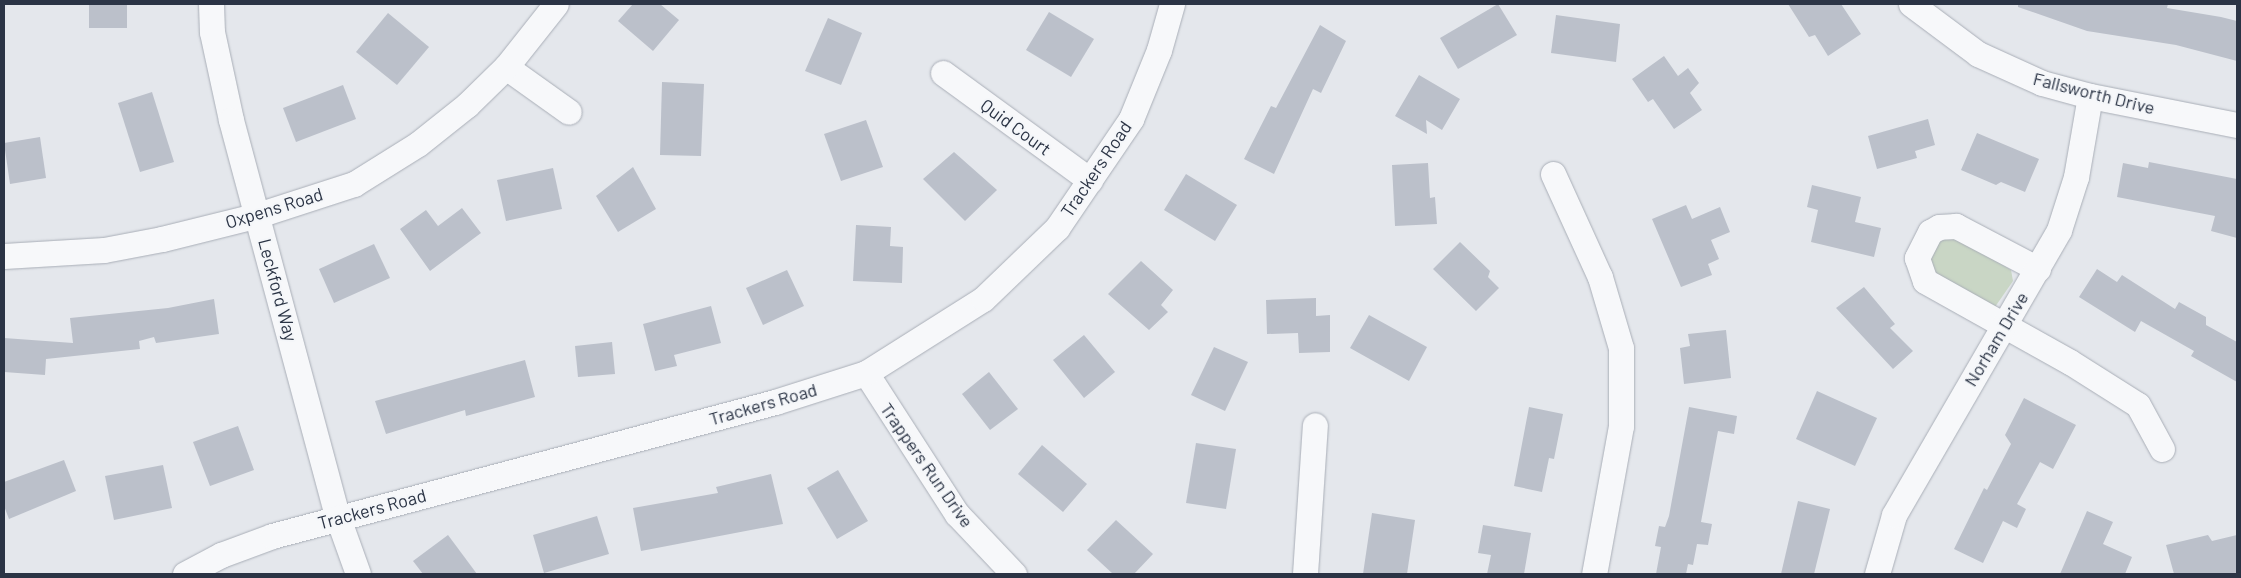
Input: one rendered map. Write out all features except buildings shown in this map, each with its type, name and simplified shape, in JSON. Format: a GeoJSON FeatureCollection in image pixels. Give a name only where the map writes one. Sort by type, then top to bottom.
{"type":"FeatureCollection","features":[{"type":"Feature","properties":{"kind":"street","name":"Leckford Way"},"geometry":{"type":"LineString","coordinates":[[211,4],[212,32],[222,83],[338,518],[358,574]]}},
{"type":"Feature","properties":{"kind":"street","name":"Oxpens Road"},"geometry":{"type":"LineString","coordinates":[[4,256],[104,250],[258,215],[354,184],[418,144],[467,105],[506,67],[556,4]]}},
{"type":"Feature","properties":{"kind":"street","name":"Trackers Road"},"geometry":{"type":"LineString","coordinates":[[186,574],[221,555],[264,539],[775,402],[866,373],[983,299],[1057,228],[1131,118],[1159,50],[1172,4]]}},
{"type":"Feature","properties":{"kind":"street","name":"Fallsworth Drive"},"geometry":{"type":"LineString","coordinates":[[1911,4],[1978,54],[2042,83],[2090,96],[2237,125]]}},
{"type":"Feature","properties":{"kind":"street"},"geometry":{"type":"LineString","coordinates":[[506,67],[569,112]]}},
{"type":"Feature","properties":{"kind":"street","name":"Quid Court"},"geometry":{"type":"LineString","coordinates":[[943,73],[1090,180]]}},
{"type":"Feature","properties":{"kind":"street","name":"Norham Drive"},"geometry":{"type":"LineString","coordinates":[[1877,574],[1894,515],[2038,269],[2069,204],[2090,96]]}},
{"type":"Feature","properties":{"kind":"street"},"geometry":{"type":"LineString","coordinates":[[1554,174],[1600,277],[1621,348],[1621,426],[1594,574]]}},
{"type":"Feature","properties":{"kind":"street"},"geometry":{"type":"LineString","coordinates":[[2038,269],[1956,226],[1939,227],[1924,238],[1917,258],[1925,280],[2138,405],[2162,449]]}},
{"type":"Feature","properties":{"kind":"street","name":"Trappers Run Drive"},"geometry":{"type":"LineString","coordinates":[[866,373],[957,514],[1014,574]]}},
{"type":"Feature","properties":{"kind":"street"},"geometry":{"type":"LineString","coordinates":[[1305,574],[1315,425]]}},
{"type":"Feature","properties":{"kind":"green space"},"geometry":{"type":"Polygon","coordinates":[[[1957,237],[2011,270],[2013,281],[1995,307],[1934,276],[1927,254],[1940,238],[1957,237]]]}}]}
